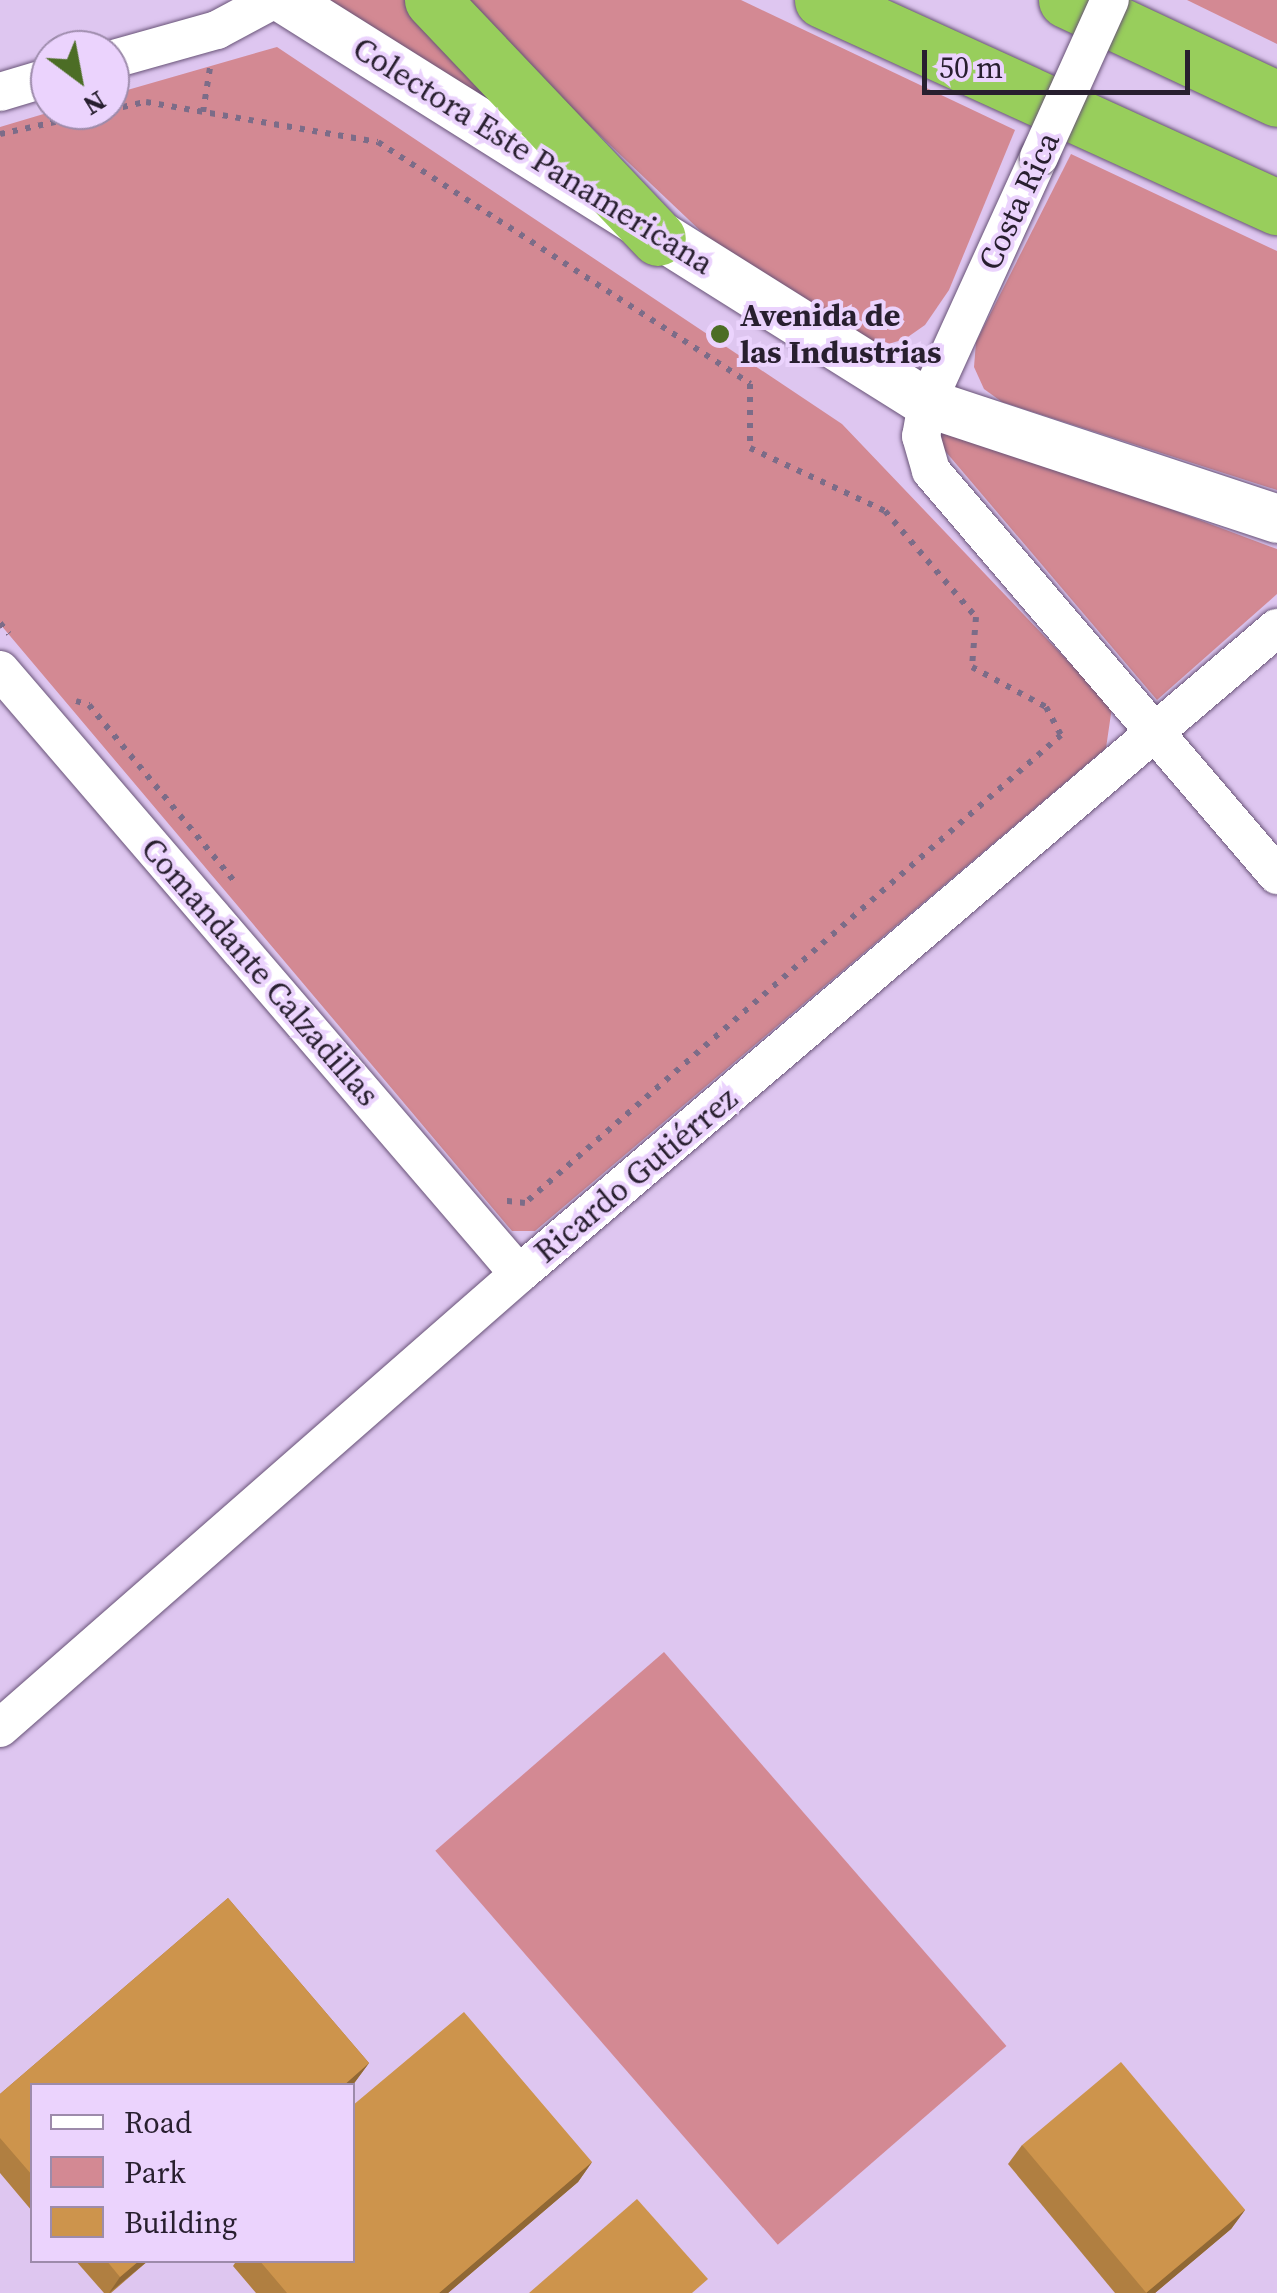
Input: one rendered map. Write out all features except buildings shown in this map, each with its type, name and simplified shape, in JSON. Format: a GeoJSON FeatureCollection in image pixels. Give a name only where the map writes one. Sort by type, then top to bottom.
{"type":"FeatureCollection","features":[{"type":"Feature","properties":{"kind":"highway"},"geometry":{"type":"LineString","coordinates":[[432,0],[658,238]]}},
{"type":"Feature","properties":{"kind":"highway"},"geometry":{"type":"LineString","coordinates":[[822,0],[1277,207]]}},
{"type":"Feature","properties":{"kind":"highway"},"geometry":{"type":"LineString","coordinates":[[1066,0],[1277,99]]}},
{"type":"Feature","properties":{"kind":"street"},"geometry":{"type":"LineString","coordinates":[[130,54],[217,30],[272,0]]}},
{"type":"Feature","properties":{"kind":"street","name":"Colectora Este Panamericana"},"geometry":{"type":"LineString","coordinates":[[286,0],[658,238],[927,403],[1277,518]]}},
{"type":"Feature","properties":{"kind":"street","name":"Costa Rica"},"geometry":{"type":"LineString","coordinates":[[927,403],[1110,0]]}},
{"type":"Feature","properties":{"kind":"street"},"geometry":{"type":"LineString","coordinates":[[0,92],[30,84]]}},
{"type":"Feature","properties":{"kind":"street"},"geometry":{"type":"LineString","coordinates":[[927,403],[921,436],[931,471],[1277,875]]}},
{"type":"Feature","properties":{"kind":"street","name":"Ricardo Gutiérrez"},"geometry":{"type":"LineString","coordinates":[[0,1728],[519,1274],[1277,628]]}},
{"type":"Feature","properties":{"kind":"street","name":"Comandante Calzadillas"},"geometry":{"type":"LineString","coordinates":[[6,654],[519,1274]]}},
{"type":"Feature","properties":{"kind":"path"},"geometry":{"type":"LineString","coordinates":[[130,106],[146,102],[378,142],[750,384],[750,448],[886,511],[976,617],[972,667],[1046,706],[1061,735],[525,1203],[495,1199]]}},
{"type":"Feature","properties":{"kind":"path"},"geometry":{"type":"LineString","coordinates":[[0,134],[30,127]]}},
{"type":"Feature","properties":{"kind":"path"},"geometry":{"type":"LineString","coordinates":[[0,623],[6,654]]}},
{"type":"Feature","properties":{"kind":"path"},"geometry":{"type":"LineString","coordinates":[[63,698],[89,704],[241,890]]}},
{"type":"Feature","properties":{"kind":"green space"},"geometry":{"type":"Polygon","coordinates":[[[297,0],[406,0],[542,141],[297,0]]]}},
{"type":"Feature","properties":{"kind":"green space"},"geometry":{"type":"Polygon","coordinates":[[[457,0],[741,0],[1015,130],[949,290],[925,325],[905,339],[885,345],[861,342],[708,238],[457,0]]]}},
{"type":"Feature","properties":{"kind":"green space"},"geometry":{"type":"Polygon","coordinates":[[[1187,0],[1277,0],[1277,44],[1187,0]]]}},
{"type":"Feature","properties":{"kind":"green space"},"geometry":{"type":"Polygon","coordinates":[[[277,47],[842,424],[1112,707],[1106,748],[535,1231],[512,1231],[0,624],[0,127],[30,118],[30,130],[130,130],[130,89],[277,47]]]}},
{"type":"Feature","properties":{"kind":"green space"},"geometry":{"type":"Polygon","coordinates":[[[1071,154],[1277,251],[1277,490],[1002,402],[984,389],[974,367],[976,342],[1071,154]]]}},
{"type":"Feature","properties":{"kind":"green space"},"geometry":{"type":"Polygon","coordinates":[[[949,426],[1277,549],[1277,594],[1157,700],[940,445],[933,433],[949,426]]]}},
{"type":"Feature","properties":{"kind":"green space"},"geometry":{"type":"Polygon","coordinates":[[[664,1652],[1006,2046],[778,2245],[435,1851],[664,1652]]]}},
{"type":"Feature","properties":{"kind":"place","name":"Avenida de las Industrias"},"geometry":{"type":"Point","coordinates":[720,334]}}]}
